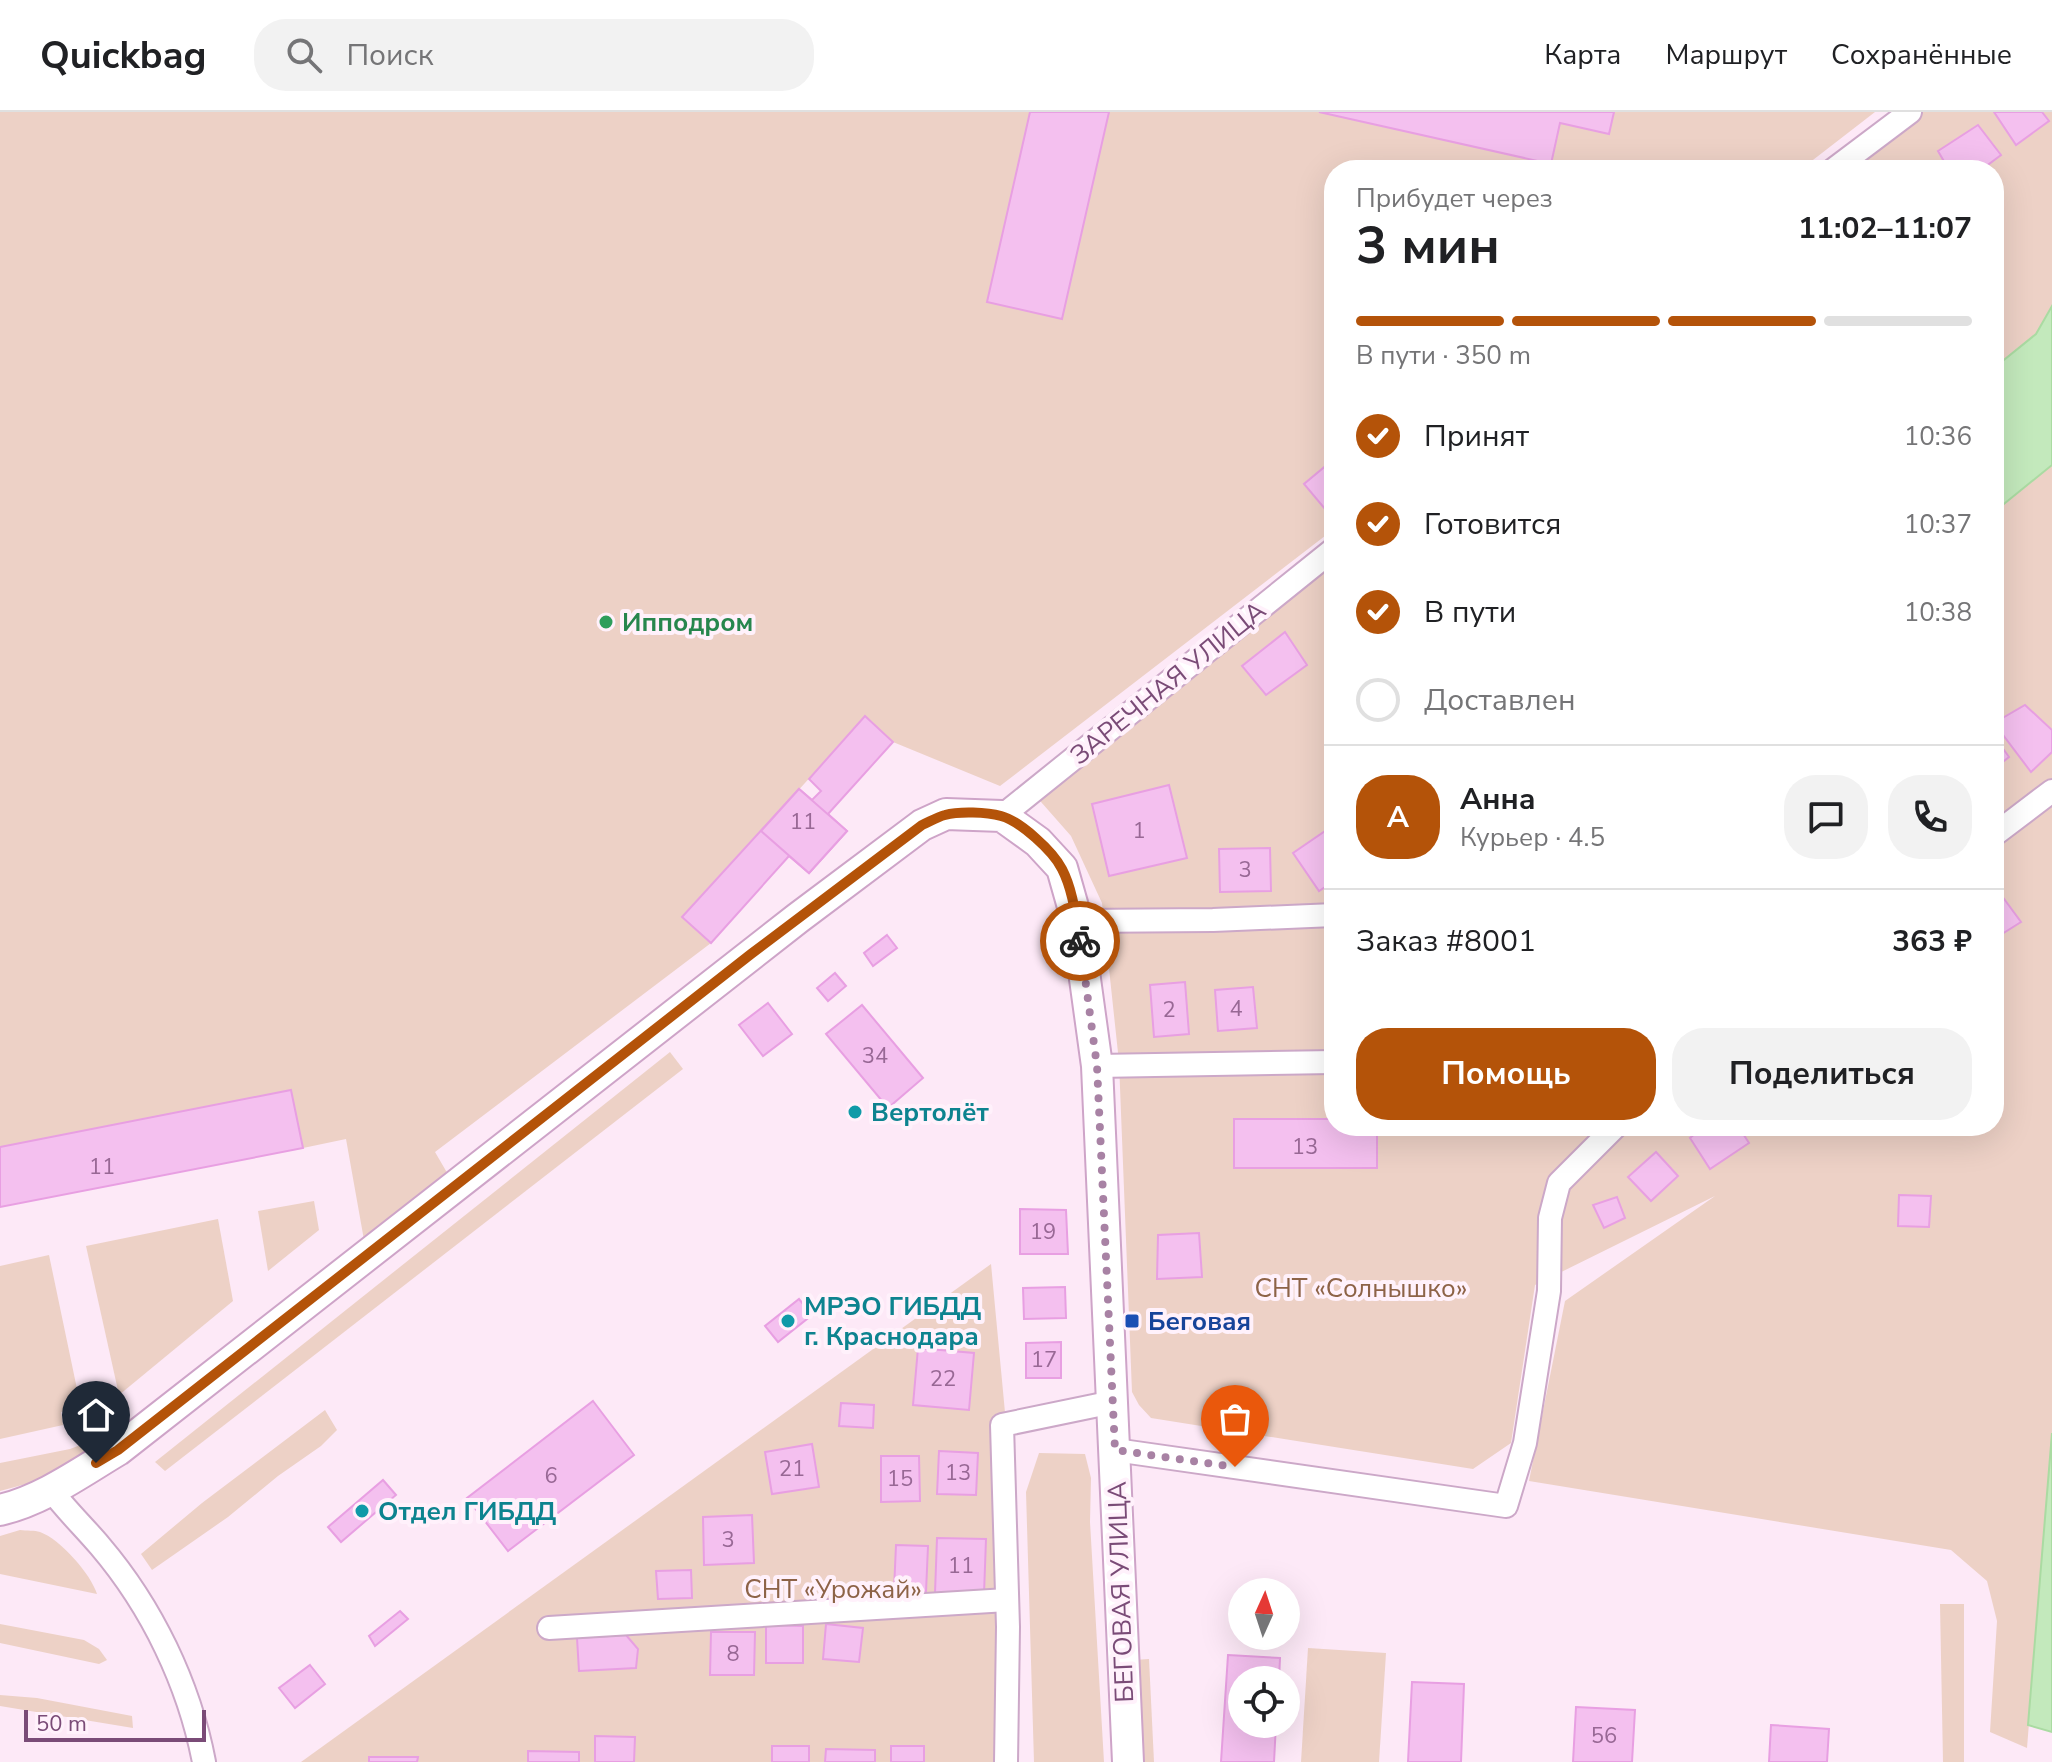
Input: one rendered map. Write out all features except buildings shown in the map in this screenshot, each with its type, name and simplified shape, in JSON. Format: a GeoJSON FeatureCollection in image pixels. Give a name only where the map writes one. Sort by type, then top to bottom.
{"type":"FeatureCollection","features":[{"type":"Feature","properties":{"kind":"street"},"geometry":{"type":"LineString","coordinates":[[1846,160],[1910,112]]}},
{"type":"Feature","properties":{"kind":"street","name":"ЗАРЕЧНАЯ УЛИЦА"},"geometry":{"type":"LineString","coordinates":[[1002,816],[1324,557]]}},
{"type":"Feature","properties":{"kind":"street"},"geometry":{"type":"LineString","coordinates":[[2004,827],[2052,791]]}},
{"type":"Feature","properties":{"kind":"street"},"geometry":{"type":"LineString","coordinates":[[0,1510],[18,1506],[51,1490],[118,1450],[751,954],[922,825],[946,814],[1002,816]]}},
{"type":"Feature","properties":{"kind":"street","name":"БЕГОВАЯ УЛИЦА"},"geometry":{"type":"LineString","coordinates":[[1002,816],[1038,842],[1062,868],[1077,921],[1097,1066],[1128,1762]]}},
{"type":"Feature","properties":{"kind":"street"},"geometry":{"type":"LineString","coordinates":[[1077,921],[1324,915]]}},
{"type":"Feature","properties":{"kind":"street"},"geometry":{"type":"LineString","coordinates":[[1097,1066],[1324,1062]]}},
{"type":"Feature","properties":{"kind":"street"},"geometry":{"type":"LineString","coordinates":[[1115,1450],[1506,1506],[1525,1443],[1549,1291],[1550,1218],[1559,1183],[1602,1136]]}},
{"type":"Feature","properties":{"kind":"street"},"geometry":{"type":"LineString","coordinates":[[1006,1762],[1007,1600],[1002,1425],[1113,1402]]}},
{"type":"Feature","properties":{"kind":"street"},"geometry":{"type":"LineString","coordinates":[[51,1490],[102,1548],[160,1634],[197,1725],[204,1762]]}},
{"type":"Feature","properties":{"kind":"street"},"geometry":{"type":"LineString","coordinates":[[549,1628],[1007,1600]]}},
{"type":"Feature","properties":{"kind":"green space","name":"Ипподром"},"geometry":{"type":"Polygon","coordinates":[[[0,112],[1875,112],[1813,160],[1324,160],[1324,537],[1000,786],[893,742],[865,717],[683,917],[711,943],[435,1152],[449,1176],[364,1240],[346,1139],[303,1148],[291,1090],[0,1147],[0,112]]]}},
{"type":"Feature","properties":{"kind":"green space","name":"СНТ «Солнышко»"},"geometry":{"type":"Polygon","coordinates":[[[1910,112],[2052,112],[2052,1433],[2027,1748],[1990,1732],[1997,1621],[1987,1581],[1951,1550],[1529,1481],[1565,1301],[1715,1196],[1535,1285],[1511,1443],[1473,1469],[1151,1418],[1132,1392],[1119,1062],[1102,903],[1071,836],[1034,794],[1324,563],[1324,1136],[2004,1136],[2004,160],[1848,160],[1910,112]]]}},
{"type":"Feature","properties":{"kind":"green space"},"geometry":{"type":"Polygon","coordinates":[[[670,1052],[683,1069],[165,1471],[155,1462],[670,1052]]]}},
{"type":"Feature","properties":{"kind":"green space"},"geometry":{"type":"Polygon","coordinates":[[[314,1201],[319,1230],[268,1271],[258,1211],[314,1201]]]}},
{"type":"Feature","properties":{"kind":"green space"},"geometry":{"type":"Polygon","coordinates":[[[218,1219],[233,1301],[119,1395],[86,1246],[218,1219]]]}},
{"type":"Feature","properties":{"kind":"green space"},"geometry":{"type":"Polygon","coordinates":[[[49,1255],[81,1408],[61,1412],[63,1425],[0,1439],[0,1266],[49,1255]]]}},
{"type":"Feature","properties":{"kind":"green space","name":"СНТ «Урожай»"},"geometry":{"type":"Polygon","coordinates":[[[991,1264],[1006,1423],[1009,1762],[301,1762],[991,1264]]]}},
{"type":"Feature","properties":{"kind":"green space"},"geometry":{"type":"Polygon","coordinates":[[[325,1410],[337,1430],[321,1446],[152,1570],[141,1554],[202,1503],[325,1410]]]}},
{"type":"Feature","properties":{"kind":"green space"},"geometry":{"type":"Polygon","coordinates":[[[96,1439],[101,1448],[37,1481],[0,1491],[0,1463],[70,1449],[96,1439]]]}},
{"type":"Feature","properties":{"kind":"green space"},"geometry":{"type":"Polygon","coordinates":[[[1039,1453],[1085,1454],[1091,1478],[1090,1522],[1104,1762],[1034,1762],[1026,1492],[1039,1453]]]}},
{"type":"Feature","properties":{"kind":"green space"},"geometry":{"type":"Polygon","coordinates":[[[20,1530],[40,1532],[65,1549],[82,1567],[97,1594],[0,1574],[0,1536],[20,1530]]]}},
{"type":"Feature","properties":{"kind":"green space"},"geometry":{"type":"Polygon","coordinates":[[[1940,1604],[1964,1604],[1964,1762],[1943,1762],[1940,1604]]]}},
{"type":"Feature","properties":{"kind":"green space"},"geometry":{"type":"Polygon","coordinates":[[[0,1624],[84,1640],[99,1649],[107,1660],[99,1664],[0,1643],[0,1624]]]}},
{"type":"Feature","properties":{"kind":"green space"},"geometry":{"type":"Polygon","coordinates":[[[1308,1648],[1386,1653],[1379,1762],[1301,1762],[1308,1648]]]}},
{"type":"Feature","properties":{"kind":"green space"},"geometry":{"type":"Polygon","coordinates":[[[1149,1659],[1154,1762],[1140,1762],[1134,1660],[1149,1659]]]}},
{"type":"Feature","properties":{"kind":"green space"},"geometry":{"type":"Polygon","coordinates":[[[0,1695],[37,1698],[132,1716],[133,1728],[0,1706],[0,1695]]]}},
{"type":"Feature","properties":{"kind":"shaded area"},"geometry":{"type":"Polygon","coordinates":[[[2052,306],[2052,465],[2004,504],[2004,360],[2036,334],[2052,306]]]}},
{"type":"Feature","properties":{"kind":"shaded area"},"geometry":{"type":"Polygon","coordinates":[[[2052,1433],[2052,1732],[2028,1725],[2052,1433]]]}},
{"type":"Feature","properties":{"kind":"way so far"},"geometry":{"type":"LineString","coordinates":[[1080,941],[1097,1066],[1115,1450],[1235,1467]]}},
{"type":"Feature","properties":{"kind":"place","name":"Ипподром"},"geometry":{"type":"Point","coordinates":[606,622]}},
{"type":"Feature","properties":{"kind":"place","name":"Вертолёт"},"geometry":{"type":"Point","coordinates":[855,1112]}},
{"type":"Feature","properties":{"kind":"place","name":"МРЭО ГИБДД г. Краснодара"},"geometry":{"type":"Point","coordinates":[788,1321]}},
{"type":"Feature","properties":{"kind":"place","name":"Беговая"},"geometry":{"type":"Point","coordinates":[1132,1321]}},
{"type":"Feature","properties":{"kind":"place","name":"Отдел ГИБДД"},"geometry":{"type":"Point","coordinates":[362,1511]}},
{"type":"Feature","properties":{"kind":"route"},"geometry":{"type":"LineString","coordinates":[[96,1463],[118,1450],[751,954],[922,825],[946,814],[967,814],[1002,816],[1024,829],[1050,852],[1062,868],[1080,941]]}}]}
